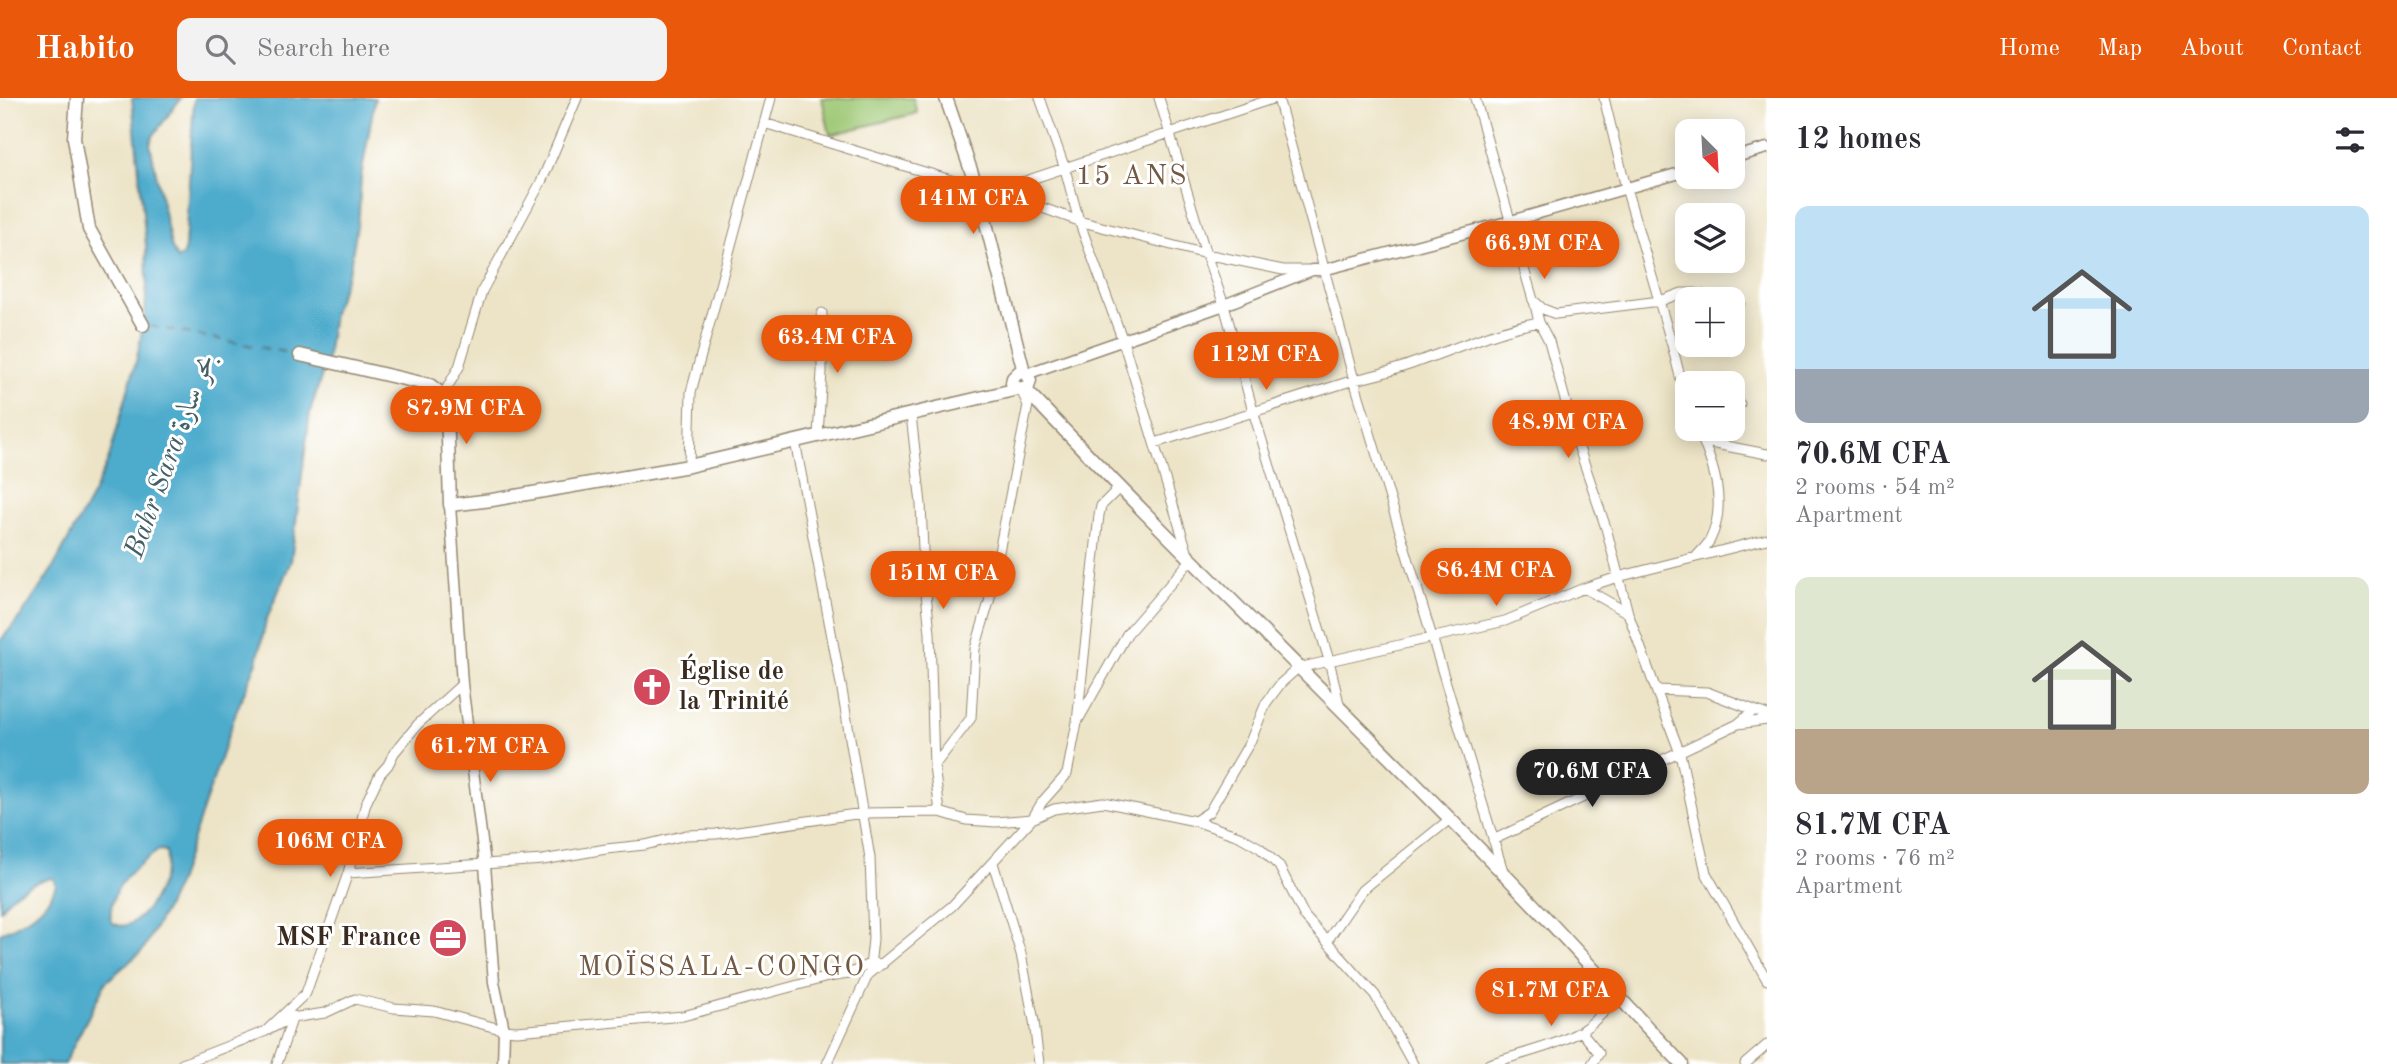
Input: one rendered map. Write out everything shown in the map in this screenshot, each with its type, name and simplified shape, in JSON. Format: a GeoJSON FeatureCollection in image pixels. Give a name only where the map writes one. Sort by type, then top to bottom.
{"type":"FeatureCollection","features":[{"type":"Feature","properties":{"kind":"main road"},"geometry":{"type":"LineString","coordinates":[[77,98],[74,138],[89,229],[144,325]]}},
{"type":"Feature","properties":{"kind":"main road"},"geometry":{"type":"LineString","coordinates":[[946,98],[977,188],[1025,373],[1019,372],[1012,383],[1503,872],[1682,1064]]}},
{"type":"Feature","properties":{"kind":"main road"},"geometry":{"type":"LineString","coordinates":[[300,355],[430,385],[443,395],[449,418],[450,505],[689,466],[1021,389]]}},
{"type":"Feature","properties":{"kind":"street"},"geometry":{"type":"LineString","coordinates":[[443,395],[459,367],[482,291],[542,180],[577,98]]}},
{"type":"Feature","properties":{"kind":"street"},"geometry":{"type":"LineString","coordinates":[[689,466],[691,392],[771,98]]}},
{"type":"Feature","properties":{"kind":"street"},"geometry":{"type":"LineString","coordinates":[[1040,98],[1065,169],[1079,221],[1123,341],[1190,561],[1126,634],[1077,722]]}},
{"type":"Feature","properties":{"kind":"street"},"geometry":{"type":"LineString","coordinates":[[1159,98],[1329,660],[1340,710]]}},
{"type":"Feature","properties":{"kind":"street"},"geometry":{"type":"LineString","coordinates":[[995,191],[1277,98],[1318,270],[1503,872]]}},
{"type":"Feature","properties":{"kind":"street"},"geometry":{"type":"LineString","coordinates":[[1475,98],[1539,322],[1549,341],[1575,436],[1606,528],[1628,613],[1680,753],[1706,873],[1767,980]]}},
{"type":"Feature","properties":{"kind":"street"},"geometry":{"type":"LineString","coordinates":[[1604,98],[1626,188],[1678,371]]}},
{"type":"Feature","properties":{"kind":"street"},"geometry":{"type":"LineString","coordinates":[[764,123],[977,188],[995,191],[1079,221],[1206,254],[1283,270],[1318,270]]}},
{"type":"Feature","properties":{"kind":"street"},"geometry":{"type":"LineString","coordinates":[[1745,154],[1767,148]]}},
{"type":"Feature","properties":{"kind":"street"},"geometry":{"type":"LineString","coordinates":[[1025,373],[1224,306],[1318,270],[1511,221],[1675,174]]}},
{"type":"Feature","properties":{"kind":"street"},"geometry":{"type":"LineString","coordinates":[[1533,300],[1543,309],[1556,314],[1660,301],[1675,296]]}},
{"type":"Feature","properties":{"kind":"street"},"geometry":{"type":"LineString","coordinates":[[818,435],[822,313]]}},
{"type":"Feature","properties":{"kind":"street"},"geometry":{"type":"LineString","coordinates":[[1155,443],[1354,380],[1386,374],[1514,327],[1539,322]]}},
{"type":"Feature","properties":{"kind":"street"},"geometry":{"type":"LineString","coordinates":[[934,765],[971,718],[975,649],[989,602],[1028,405],[1021,389]]}},
{"type":"Feature","properties":{"kind":"street"},"geometry":{"type":"LineString","coordinates":[[911,415],[921,504],[930,633],[934,765],[940,812]]}},
{"type":"Feature","properties":{"kind":"street"},"geometry":{"type":"LineString","coordinates":[[795,441],[863,813],[873,905],[871,963],[868,975],[827,1064]]}},
{"type":"Feature","properties":{"kind":"street"},"geometry":{"type":"LineString","coordinates":[[1696,557],[1710,540],[1719,498],[1711,461],[1703,441]]}},
{"type":"Feature","properties":{"kind":"street"},"geometry":{"type":"LineString","coordinates":[[1708,441],[1767,454]]}},
{"type":"Feature","properties":{"kind":"street"},"geometry":{"type":"LineString","coordinates":[[868,975],[952,906],[993,863],[1067,774],[1077,722],[1098,516],[1101,506],[1119,488]]}},
{"type":"Feature","properties":{"kind":"street"},"geometry":{"type":"LineString","coordinates":[[450,505],[462,684],[485,865],[494,982],[504,1030],[503,1064]]}},
{"type":"Feature","properties":{"kind":"street"},"geometry":{"type":"LineString","coordinates":[[1195,821],[1209,812],[1250,742],[1266,703],[1281,683],[1298,668],[1505,621],[1618,578],[1767,539]]}},
{"type":"Feature","properties":{"kind":"street"},"geometry":{"type":"LineString","coordinates":[[1584,589],[1628,613]]}},
{"type":"Feature","properties":{"kind":"street"},"geometry":{"type":"LineString","coordinates":[[277,1064],[291,1018],[306,993],[348,873],[366,803],[380,774],[418,724],[462,684]]}},
{"type":"Feature","properties":{"kind":"street"},"geometry":{"type":"LineString","coordinates":[[1656,690],[1707,692],[1767,715]]}},
{"type":"Feature","properties":{"kind":"street"},"geometry":{"type":"LineString","coordinates":[[1493,840],[1680,753],[1738,724],[1753,711]]}},
{"type":"Feature","properties":{"kind":"street"},"geometry":{"type":"LineString","coordinates":[[1738,724],[1767,720]]}},
{"type":"Feature","properties":{"kind":"street"},"geometry":{"type":"LineString","coordinates":[[348,873],[543,860],[645,845],[686,835],[728,833],[863,813],[940,812],[966,820],[996,822],[1031,819],[1054,809],[1103,802],[1195,821],[1239,836],[1260,848],[1279,866],[1306,916],[1375,995],[1413,1064]]}},
{"type":"Feature","properties":{"kind":"street"},"geometry":{"type":"LineString","coordinates":[[1327,942],[1362,890],[1450,819]]}},
{"type":"Feature","properties":{"kind":"street"},"geometry":{"type":"LineString","coordinates":[[993,863],[1021,954],[1039,1064]]}},
{"type":"Feature","properties":{"kind":"street"},"geometry":{"type":"LineString","coordinates":[[182,1064],[266,1031],[291,1018],[325,1013],[355,999],[394,1008],[435,1011],[504,1030],[517,1031],[683,1016],[828,977],[849,974],[871,963],[883,964]]}},
{"type":"Feature","properties":{"kind":"street"},"geometry":{"type":"LineString","coordinates":[[266,1031],[306,993]]}},
{"type":"Feature","properties":{"kind":"street"},"geometry":{"type":"LineString","coordinates":[[1489,1064],[1566,1039],[1594,1022],[1618,998]]}},
{"type":"Feature","properties":{"kind":"street"},"geometry":{"type":"LineString","coordinates":[[1581,1031],[1599,1053],[1592,1064]]}},
{"type":"Feature","properties":{"kind":"street"},"geometry":{"type":"LineString","coordinates":[[1745,1064],[1767,1045]]}},
{"type":"Feature","properties":{"kind":"green space"},"geometry":{"type":"Polygon","coordinates":[[[822,98],[913,98],[917,113],[830,135],[822,98]]]}},
{"type":"Feature","properties":{"kind":"water","name":"Bahr Sara بحر سارة"},"geometry":{"type":"Polygon","coordinates":[[[132,98],[181,98],[150,144],[171,246],[177,259],[183,255],[185,247],[194,98],[375,98],[361,177],[359,214],[350,267],[333,313],[327,359],[310,412],[291,561],[266,621],[257,662],[236,712],[179,880],[143,950],[106,982],[64,1064],[0,1064],[0,933],[41,908],[56,885],[53,878],[30,885],[15,893],[0,911],[0,641],[24,612],[53,568],[108,461],[137,358],[145,315],[146,245],[132,98]],[[159,850],[125,879],[113,898],[111,921],[121,926],[141,916],[158,891],[166,862],[166,851],[159,850]]]}},
{"type":"Feature","properties":{"kind":"ferry route"},"geometry":{"type":"LineString","coordinates":[[150,326],[295,354]]}},
{"type":"Feature","properties":{"kind":"place","name":"Église de la Trinité"},"geometry":{"type":"Point","coordinates":[652,687]}},
{"type":"Feature","properties":{"kind":"place","name":"MSF France"},"geometry":{"type":"Point","coordinates":[448,938]}},
{"type":"Feature","properties":{"kind":"district","name":"15 ANS"},"geometry":{"type":"Point","coordinates":[1132,177]}},
{"type":"Feature","properties":{"kind":"district","name":"MOÏSSALA-CONGO"},"geometry":{"type":"Point","coordinates":[722,968]}}]}
